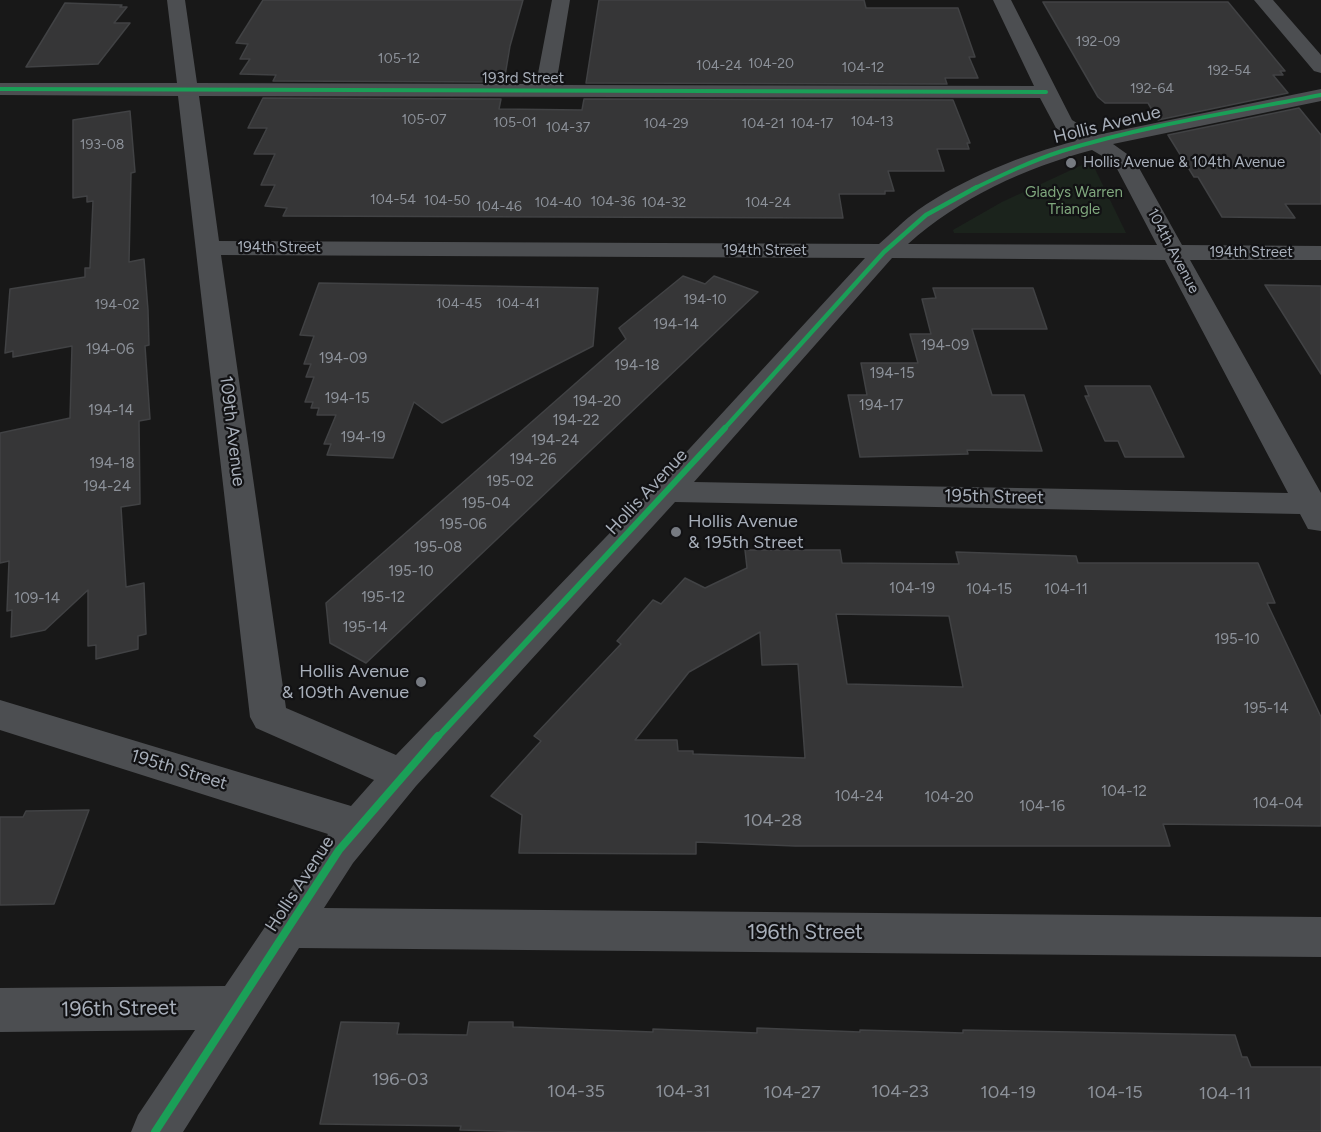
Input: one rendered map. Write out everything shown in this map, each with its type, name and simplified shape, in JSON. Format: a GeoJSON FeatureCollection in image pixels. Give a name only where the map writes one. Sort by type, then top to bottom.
{"type":"FeatureCollection","features":[{"type":"Feature","properties":{"kind":"street","name":"109th Avenue"},"geometry":{"type":"LineString","coordinates":[[177,0],[269,717],[402,775]]}},
{"type":"Feature","properties":{"kind":"street"},"geometry":{"type":"LineString","coordinates":[[545,91],[561,0]]}},
{"type":"Feature","properties":{"kind":"street","name":"104th Avenue"},"geometry":{"type":"LineString","coordinates":[[1002,0],[1063,124],[1123,159],[1317,511]]}},
{"type":"Feature","properties":{"kind":"street"},"geometry":{"type":"LineString","coordinates":[[1263,0],[1321,67]]}},
{"type":"Feature","properties":{"kind":"street","name":"193rd Street"},"geometry":{"type":"LineString","coordinates":[[0,89],[1046,92]]}},
{"type":"Feature","properties":{"kind":"street","name":"Hollis Avenue"},"geometry":{"type":"LineString","coordinates":[[155,1132],[339,850],[402,775],[667,492],[884,252],[926,215],[960,195],[1028,163],[1094,142],[1321,95]]}},
{"type":"Feature","properties":{"kind":"street","name":"194th Street"},"geometry":{"type":"LineString","coordinates":[[209,248],[1321,253]]}},
{"type":"Feature","properties":{"kind":"street","name":"195th Street"},"geometry":{"type":"LineString","coordinates":[[667,492],[749,492],[1317,511]]}},
{"type":"Feature","properties":{"kind":"street","name":"195th Street"},"geometry":{"type":"LineString","coordinates":[[0,715],[359,826]]}},
{"type":"Feature","properties":{"kind":"street","name":"196th Street"},"geometry":{"type":"LineString","coordinates":[[288,928],[1321,937]]}},
{"type":"Feature","properties":{"kind":"street","name":"196th Street"},"geometry":{"type":"LineString","coordinates":[[0,1010],[237,1008]]}},
{"type":"Feature","properties":{"kind":"green space","name":"Gladys Warren Triangle"},"geometry":{"type":"Polygon","coordinates":[[[1082,165],[1095,169],[1126,233],[954,233],[953,230],[1002,202],[1082,165]]]}},
{"type":"Feature","properties":{"kind":"building"},"geometry":{"type":"Polygon","coordinates":[[[263,0],[523,0],[510,46],[504,82],[273,81],[276,75],[240,74],[250,59],[240,59],[248,44],[236,43],[263,0]]]}},
{"type":"Feature","properties":{"kind":"building"},"geometry":{"type":"Polygon","coordinates":[[[599,0],[864,0],[866,8],[958,8],[975,57],[969,57],[978,78],[945,78],[947,84],[586,83],[599,0]]]}},
{"type":"Feature","properties":{"kind":"building"},"geometry":{"type":"Polygon","coordinates":[[[1043,2],[1228,2],[1285,71],[1280,71],[1283,75],[1273,75],[1288,93],[1158,120],[1148,103],[1105,103],[1098,97],[1043,2]]]}},
{"type":"Feature","properties":{"kind":"building"},"geometry":{"type":"Polygon","coordinates":[[[65,3],[122,5],[120,7],[127,7],[114,23],[130,23],[98,64],[26,67],[65,3]]]}},
{"type":"Feature","properties":{"kind":"building"},"geometry":{"type":"Polygon","coordinates":[[[263,98],[501,99],[499,109],[582,110],[584,99],[953,100],[970,143],[967,143],[969,149],[937,149],[944,171],[888,171],[894,191],[885,191],[885,194],[839,194],[843,218],[283,216],[287,208],[265,206],[275,185],[261,185],[275,154],[254,154],[267,128],[248,128],[263,98]]]}},
{"type":"Feature","properties":{"kind":"building"},"geometry":{"type":"Polygon","coordinates":[[[1299,108],[1321,135],[1321,204],[1285,204],[1295,218],[1222,217],[1198,177],[1194,177],[1168,135],[1299,108]]]}},
{"type":"Feature","properties":{"kind":"building"},"geometry":{"type":"Polygon","coordinates":[[[130,111],[135,172],[131,173],[129,262],[144,259],[149,345],[145,346],[150,419],[139,421],[140,504],[121,507],[126,587],[144,583],[146,634],[138,636],[138,649],[96,659],[96,645],[88,646],[88,590],[45,630],[11,637],[12,610],[7,611],[9,561],[0,563],[0,433],[70,418],[72,346],[13,357],[13,351],[5,353],[10,289],[85,277],[85,268],[90,268],[93,201],[87,202],[87,196],[73,198],[73,120],[130,111]]]}},
{"type":"Feature","properties":{"kind":"building"},"geometry":{"type":"Polygon","coordinates":[[[683,276],[705,284],[714,276],[758,292],[366,663],[330,643],[326,603],[626,339],[619,328],[683,276]]]}},
{"type":"Feature","properties":{"kind":"building"},"geometry":{"type":"Polygon","coordinates":[[[319,283],[598,288],[593,346],[442,423],[414,402],[393,458],[327,455],[331,444],[324,444],[336,415],[317,415],[319,408],[311,408],[313,402],[305,402],[314,377],[306,377],[311,364],[304,364],[314,336],[300,335],[319,283]]]}},
{"type":"Feature","properties":{"kind":"building"},"geometry":{"type":"Polygon","coordinates":[[[1265,285],[1321,286],[1321,374],[1265,285]]]}},
{"type":"Feature","properties":{"kind":"building"},"geometry":{"type":"Polygon","coordinates":[[[933,288],[1033,288],[1047,329],[972,329],[992,395],[1024,395],[1042,451],[967,450],[968,454],[860,457],[848,395],[867,395],[861,363],[918,363],[910,334],[931,334],[922,299],[936,298],[933,288]]]}},
{"type":"Feature","properties":{"kind":"building"},"geometry":{"type":"Polygon","coordinates":[[[1085,386],[1150,386],[1184,457],[1125,457],[1118,441],[1105,441],[1085,396],[1089,396],[1085,386]]]}},
{"type":"Feature","properties":{"kind":"building"},"geometry":{"type":"Polygon","coordinates":[[[745,550],[840,550],[842,563],[959,564],[956,552],[1076,556],[1078,563],[1258,563],[1275,603],[1267,603],[1321,717],[1321,826],[1163,824],[1170,846],[795,846],[696,842],[696,854],[519,853],[522,815],[491,796],[541,741],[534,736],[621,644],[617,641],[653,600],[661,604],[685,578],[705,588],[747,568],[745,550]],[[836,614],[847,684],[963,687],[949,616],[836,614]],[[760,632],[689,672],[635,740],[677,740],[678,751],[693,751],[693,754],[805,758],[798,664],[762,665],[760,632]]]}},
{"type":"Feature","properties":{"kind":"building"},"geometry":{"type":"Polygon","coordinates":[[[89,810],[54,904],[0,905],[0,817],[23,817],[26,811],[89,810]]]}},
{"type":"Feature","properties":{"kind":"building"},"geometry":{"type":"Polygon","coordinates":[[[341,1022],[399,1023],[397,1034],[467,1035],[469,1022],[513,1022],[513,1027],[653,1032],[653,1029],[757,1033],[757,1028],[860,1032],[860,1030],[963,1033],[963,1030],[1235,1035],[1242,1057],[1247,1057],[1251,1067],[1321,1067],[1321,1131],[538,1132],[460,1130],[461,1126],[320,1124],[341,1022]]]}},
{"type":"Feature","properties":{"kind":"cycle path"},"geometry":{"type":"LineString","coordinates":[[0,89],[1046,92]]}},
{"type":"Feature","properties":{"kind":"cycle path"},"geometry":{"type":"LineString","coordinates":[[155,1132],[339,850],[402,775],[667,492],[884,252],[926,215],[960,195],[1028,163],[1062,151],[1126,134],[1321,95]]}},
{"type":"Feature","properties":{"kind":"place","name":"Hollis Avenue & 104th Avenue"},"geometry":{"type":"Point","coordinates":[1071,163]}},
{"type":"Feature","properties":{"kind":"place","name":"Hollis Avenue & 195th Street"},"geometry":{"type":"Point","coordinates":[676,532]}},
{"type":"Feature","properties":{"kind":"place","name":"Hollis Avenue & 109th Avenue"},"geometry":{"type":"Point","coordinates":[421,682]}}]}
